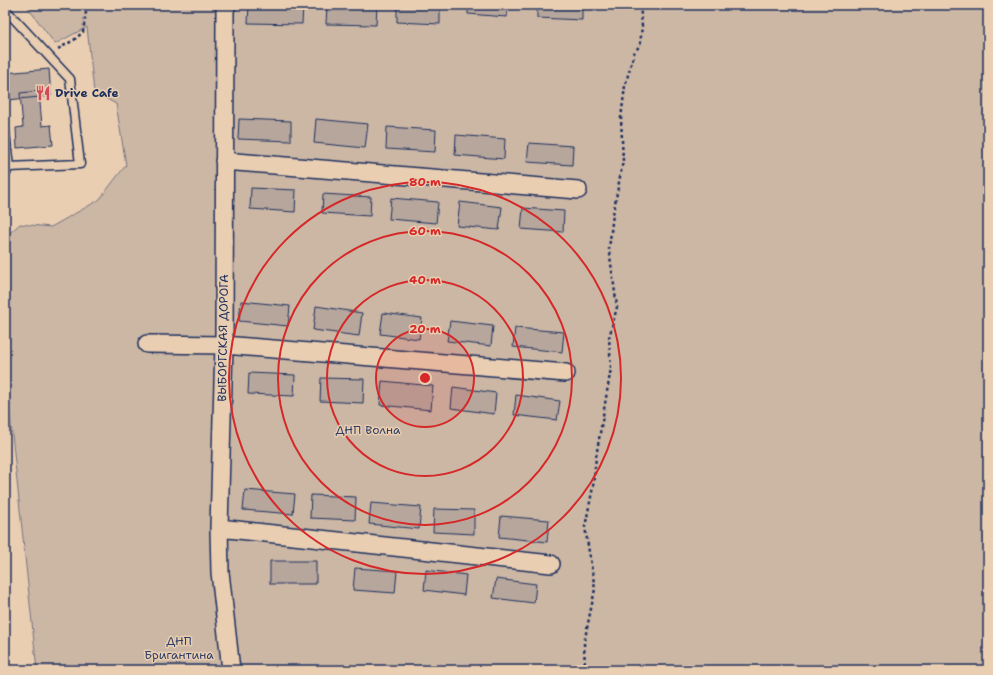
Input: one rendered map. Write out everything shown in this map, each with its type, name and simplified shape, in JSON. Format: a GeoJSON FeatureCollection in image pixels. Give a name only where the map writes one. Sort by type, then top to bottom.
{"type":"FeatureCollection","features":[{"type":"Feature","properties":{"kind":"street","name":"ВЫБОРГСКАЯ ДОРОГА"},"geometry":{"type":"LineString","coordinates":[[227,5],[225,10],[224,346],[219,528],[220,572],[231,670]]}},
{"type":"Feature","properties":{"kind":"street"},"geometry":{"type":"LineString","coordinates":[[224,162],[578,190]]}},
{"type":"Feature","properties":{"kind":"street"},"geometry":{"type":"LineString","coordinates":[[147,344],[224,346],[566,373]]}},
{"type":"Feature","properties":{"kind":"street"},"geometry":{"type":"LineString","coordinates":[[219,528],[551,564]]}},
{"type":"Feature","properties":{"kind":"lane"},"geometry":{"type":"LineString","coordinates":[[5,9],[70,79],[80,164],[7,171],[5,132]]}},
{"type":"Feature","properties":{"kind":"path"},"geometry":{"type":"LineString","coordinates":[[48,55],[74,40],[83,32],[88,5]]}},
{"type":"Feature","properties":{"kind":"path"},"geometry":{"type":"LineString","coordinates":[[585,670],[584,643],[595,589],[585,527],[593,487],[596,457],[611,368],[609,338],[617,307],[609,249],[613,214],[623,161],[621,118],[625,86],[634,53],[640,45],[642,26],[640,5]]}},
{"type":"Feature","properties":{"kind":"green space"},"geometry":{"type":"Polygon","coordinates":[[[26,5],[988,5],[988,670],[37,670],[5,368],[5,237],[20,224],[51,227],[99,200],[126,165],[116,104],[94,92],[87,27],[55,44],[26,5]]]}},
{"type":"Feature","properties":{"kind":"building"},"geometry":{"type":"Polygon","coordinates":[[[249,5],[303,5],[302,24],[248,23],[249,5]]]}},
{"type":"Feature","properties":{"kind":"building"},"geometry":{"type":"Polygon","coordinates":[[[327,5],[377,5],[376,25],[326,24],[327,5]]]}},
{"type":"Feature","properties":{"kind":"building"},"geometry":{"type":"Polygon","coordinates":[[[397,5],[440,5],[440,24],[397,22],[397,5]]]}},
{"type":"Feature","properties":{"kind":"building"},"geometry":{"type":"Polygon","coordinates":[[[468,5],[508,5],[507,17],[468,14],[468,5]]]}},
{"type":"Feature","properties":{"kind":"building"},"geometry":{"type":"Polygon","coordinates":[[[537,5],[582,5],[582,20],[537,18],[537,5]]]}},
{"type":"Feature","properties":{"kind":"building"},"geometry":{"type":"Polygon","coordinates":[[[49,69],[51,96],[7,100],[5,73],[49,69]]]}},
{"type":"Feature","properties":{"kind":"building"},"geometry":{"type":"Polygon","coordinates":[[[39,91],[42,126],[51,125],[53,145],[17,148],[16,128],[23,127],[20,93],[39,91]]]}},
{"type":"Feature","properties":{"kind":"building"},"geometry":{"type":"Polygon","coordinates":[[[239,119],[291,121],[291,141],[238,139],[239,119]]]}},
{"type":"Feature","properties":{"kind":"building"},"geometry":{"type":"Polygon","coordinates":[[[316,119],[368,124],[365,148],[314,143],[316,119]]]}},
{"type":"Feature","properties":{"kind":"building"},"geometry":{"type":"Polygon","coordinates":[[[387,127],[436,130],[435,152],[386,149],[387,127]]]}},
{"type":"Feature","properties":{"kind":"building"},"geometry":{"type":"Polygon","coordinates":[[[456,135],[505,139],[504,159],[455,155],[456,135]]]}},
{"type":"Feature","properties":{"kind":"building"},"geometry":{"type":"Polygon","coordinates":[[[529,143],[573,146],[572,165],[527,162],[529,143]]]}},
{"type":"Feature","properties":{"kind":"building"},"geometry":{"type":"Polygon","coordinates":[[[251,188],[296,190],[295,212],[250,209],[251,188]]]}},
{"type":"Feature","properties":{"kind":"building"},"geometry":{"type":"Polygon","coordinates":[[[323,194],[371,197],[370,216],[322,213],[323,194]]]}},
{"type":"Feature","properties":{"kind":"building"},"geometry":{"type":"Polygon","coordinates":[[[391,198],[438,202],[436,223],[389,219],[391,198]]]}},
{"type":"Feature","properties":{"kind":"building"},"geometry":{"type":"Polygon","coordinates":[[[460,202],[502,207],[499,230],[457,226],[460,202]]]}},
{"type":"Feature","properties":{"kind":"building"},"geometry":{"type":"Polygon","coordinates":[[[523,208],[564,211],[563,232],[521,229],[523,208]]]}},
{"type":"Feature","properties":{"kind":"building"},"geometry":{"type":"Polygon","coordinates":[[[241,301],[290,306],[288,326],[239,321],[241,301]]]}},
{"type":"Feature","properties":{"kind":"building"},"geometry":{"type":"Polygon","coordinates":[[[316,306],[362,313],[359,336],[313,330],[316,306]]]}},
{"type":"Feature","properties":{"kind":"building"},"geometry":{"type":"Polygon","coordinates":[[[383,313],[422,318],[419,339],[380,334],[383,313]]]}},
{"type":"Feature","properties":{"kind":"building"},"geometry":{"type":"Polygon","coordinates":[[[450,321],[493,326],[491,346],[447,341],[450,321]]]}},
{"type":"Feature","properties":{"kind":"building"},"geometry":{"type":"Polygon","coordinates":[[[515,328],[564,332],[562,352],[513,347],[515,328]]]}},
{"type":"Feature","properties":{"kind":"building"},"geometry":{"type":"Polygon","coordinates":[[[249,373],[295,375],[294,396],[248,394],[249,373]]]}},
{"type":"Feature","properties":{"kind":"building"},"geometry":{"type":"Polygon","coordinates":[[[321,378],[364,379],[363,403],[320,401],[321,378]]]}},
{"type":"Feature","properties":{"kind":"building"},"geometry":{"type":"Polygon","coordinates":[[[382,381],[433,386],[431,410],[380,405],[382,381]]]}},
{"type":"Feature","properties":{"kind":"building"},"geometry":{"type":"Polygon","coordinates":[[[453,387],[496,393],[494,414],[451,408],[453,387]]]}},
{"type":"Feature","properties":{"kind":"building"},"geometry":{"type":"Polygon","coordinates":[[[516,395],[560,401],[557,420],[514,415],[516,395]]]}},
{"type":"Feature","properties":{"kind":"building"},"geometry":{"type":"Polygon","coordinates":[[[245,490],[295,494],[293,514],[243,510],[245,490]]]}},
{"type":"Feature","properties":{"kind":"building"},"geometry":{"type":"Polygon","coordinates":[[[311,495],[356,497],[355,520],[310,518],[311,495]]]}},
{"type":"Feature","properties":{"kind":"building"},"geometry":{"type":"Polygon","coordinates":[[[371,503],[421,507],[419,529],[369,524],[371,503]]]}},
{"type":"Feature","properties":{"kind":"building"},"geometry":{"type":"Polygon","coordinates":[[[434,509],[474,510],[474,534],[433,532],[434,509]]]}},
{"type":"Feature","properties":{"kind":"building"},"geometry":{"type":"Polygon","coordinates":[[[501,516],[549,520],[547,542],[499,537],[501,516]]]}},
{"type":"Feature","properties":{"kind":"building"},"geometry":{"type":"Polygon","coordinates":[[[270,561],[316,561],[316,584],[270,584],[270,561]]]}},
{"type":"Feature","properties":{"kind":"building"},"geometry":{"type":"Polygon","coordinates":[[[355,568],[397,571],[395,593],[353,590],[355,568]]]}},
{"type":"Feature","properties":{"kind":"building"},"geometry":{"type":"Polygon","coordinates":[[[426,570],[466,575],[464,595],[424,590],[426,570]]]}},
{"type":"Feature","properties":{"kind":"building"},"geometry":{"type":"Polygon","coordinates":[[[496,579],[536,584],[534,603],[493,598],[496,579]]]}},
{"type":"Feature","properties":{"kind":"place","name":"Drive Cafe"},"geometry":{"type":"Point","coordinates":[43,93]}},
{"type":"Feature","properties":{"kind":"park label","name":"ДНП Волна"},"geometry":{"type":"Point","coordinates":[368,430]}},
{"type":"Feature","properties":{"kind":"park label","name":"ДНП Бригантина"},"geometry":{"type":"Point","coordinates":[179,648]}}]}
